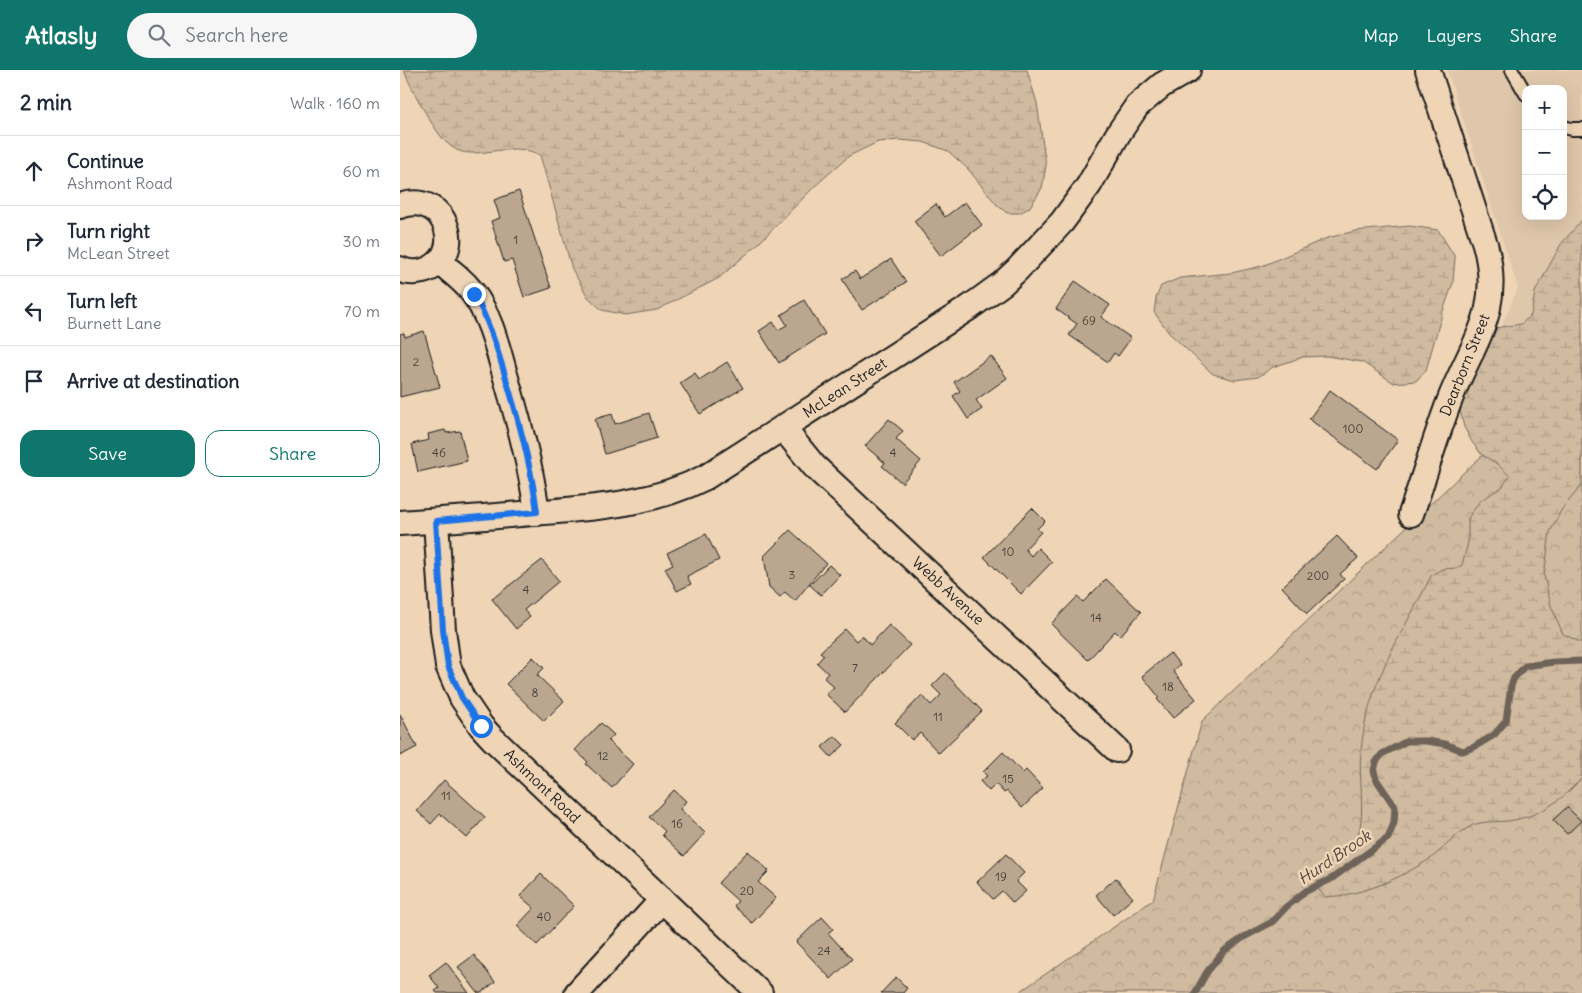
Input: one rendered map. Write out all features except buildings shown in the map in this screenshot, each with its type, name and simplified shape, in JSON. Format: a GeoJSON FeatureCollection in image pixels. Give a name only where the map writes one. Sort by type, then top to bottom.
{"type":"FeatureCollection","features":[{"type":"Feature","properties":{"kind":"street","name":"McLean Street"},"geometry":{"type":"LineString","coordinates":[[400,524],[583,509],[634,502],[672,493],[706,477],[970,307],[1003,283],[1047,240],[1076,204],[1137,106],[1162,85],[1188,70]]}},
{"type":"Feature","properties":{"kind":"street","name":"Dearborn Street"},"geometry":{"type":"LineString","coordinates":[[1412,514],[1449,402],[1484,325],[1490,298],[1489,259],[1428,70]]}},
{"type":"Feature","properties":{"kind":"street"},"geometry":{"type":"LineString","coordinates":[[400,206],[416,203],[428,206],[443,218],[447,227],[449,241],[447,250],[439,262],[429,269],[416,273],[400,269]]}},
{"type":"Feature","properties":{"kind":"street"},"geometry":{"type":"LineString","coordinates":[[439,262],[456,274],[474,294],[490,326],[525,444],[537,512]]}},
{"type":"Feature","properties":{"kind":"street","name":"Webb Avenue"},"geometry":{"type":"LineString","coordinates":[[783,428],[814,466],[1117,750]]}},
{"type":"Feature","properties":{"kind":"street","name":"Ashmont Road"},"geometry":{"type":"LineString","coordinates":[[436,521],[445,648],[448,666],[462,698],[481,726],[760,993]]}},
{"type":"Feature","properties":{"kind":"street"},"geometry":{"type":"LineString","coordinates":[[576,993],[662,900]]}},
{"type":"Feature","properties":{"kind":"lane"},"geometry":{"type":"LineString","coordinates":[[1512,70],[1522,87]]}},
{"type":"Feature","properties":{"kind":"lane"},"geometry":{"type":"LineString","coordinates":[[1567,127],[1582,129]]}},
{"type":"Feature","properties":{"kind":"shaded area"},"geometry":{"type":"Polygon","coordinates":[[[1447,70],[1582,70],[1582,364],[1463,415],[1518,288],[1447,70]]]}},
{"type":"Feature","properties":{"kind":"green space"},"geometry":{"type":"Polygon","coordinates":[[[404,70],[1027,70],[1037,103],[1046,166],[1042,188],[1030,207],[1020,213],[1007,213],[997,205],[968,169],[948,151],[923,142],[899,140],[878,142],[849,156],[815,186],[757,245],[719,278],[657,310],[625,315],[602,310],[588,297],[572,269],[540,155],[531,151],[514,149],[468,153],[452,148],[442,138],[429,119],[404,70]]]}},
{"type":"Feature","properties":{"kind":"green space"},"geometry":{"type":"Polygon","coordinates":[[[1582,220],[1582,485],[1562,509],[1550,532],[1544,576],[1551,606],[1563,634],[1582,643],[1582,778],[1557,801],[1540,812],[1520,819],[1473,825],[1461,832],[1431,858],[1394,879],[1354,893],[1325,897],[1319,890],[1317,879],[1327,863],[1353,844],[1358,835],[1362,805],[1360,761],[1365,726],[1370,703],[1387,660],[1431,576],[1442,569],[1457,568],[1462,565],[1468,543],[1468,518],[1480,501],[1502,487],[1510,476],[1497,464],[1481,454],[1464,427],[1459,407],[1477,347],[1495,328],[1521,324],[1531,315],[1535,292],[1561,244],[1582,220]]]}},
{"type":"Feature","properties":{"kind":"green space"},"geometry":{"type":"Polygon","coordinates":[[[1410,226],[1438,230],[1455,257],[1453,283],[1426,370],[1416,381],[1394,383],[1362,362],[1327,356],[1303,357],[1273,367],[1258,377],[1235,380],[1213,374],[1169,333],[1154,312],[1156,298],[1161,286],[1180,278],[1231,273],[1262,266],[1327,238],[1355,231],[1410,226]]]}},
{"type":"Feature","properties":{"kind":"green space"},"geometry":{"type":"Polygon","coordinates":[[[1582,364],[1582,993],[1018,993],[1153,900],[1202,721],[1461,475],[1582,364]]]}},
{"type":"Feature","properties":{"kind":"waterway","name":"Hurd Brook"},"geometry":{"type":"LineString","coordinates":[[1195,993],[1207,972],[1224,951],[1244,937],[1272,922],[1286,907],[1306,891],[1331,879],[1388,838],[1394,823],[1395,807],[1376,779],[1374,771],[1376,762],[1382,754],[1407,741],[1445,744],[1463,751],[1474,747],[1494,735],[1506,721],[1511,686],[1514,678],[1525,666],[1582,661]]}},
{"type":"Feature","properties":{"kind":"route"},"geometry":{"type":"LineString","coordinates":[[474,294],[482,308],[498,350],[525,444],[537,512],[436,521],[443,630],[448,666],[462,698],[481,726]]}}]}
